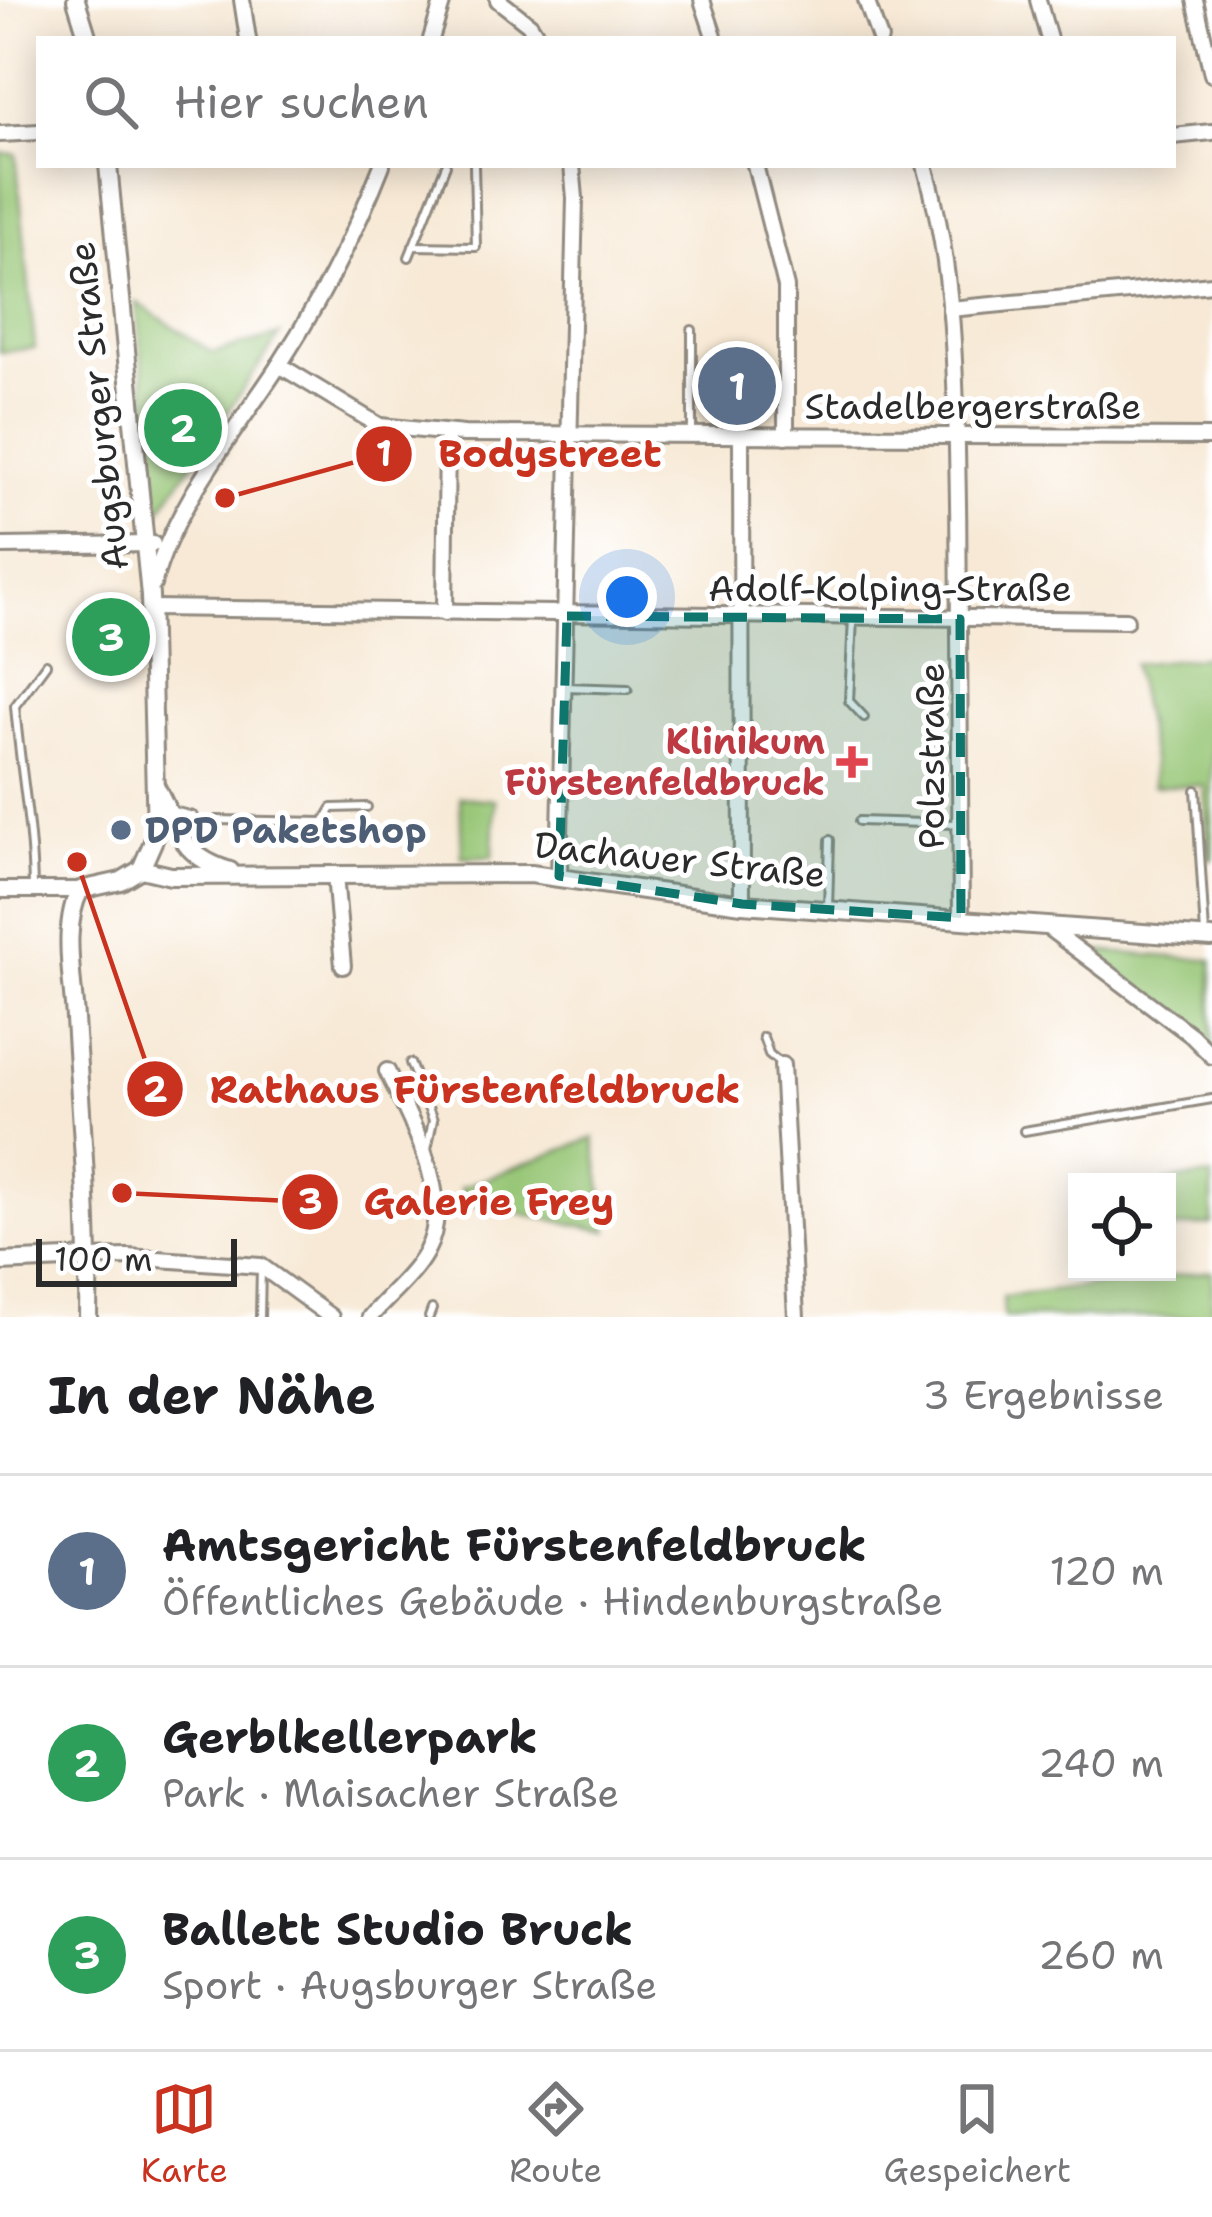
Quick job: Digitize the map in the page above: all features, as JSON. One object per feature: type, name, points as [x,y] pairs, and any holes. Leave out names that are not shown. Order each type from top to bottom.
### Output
[{"type":"street","points":[[76,0],[87,36]]},
{"type":"street","points":[[242,0],[248,36]]},
{"type":"street","points":[[432,36],[443,0]]},
{"type":"street","points":[[702,0],[714,36]]},
{"type":"street","points":[[866,0],[879,36]]},
{"type":"street","points":[[1039,0],[1048,36]]},
{"type":"street","points":[[1195,0],[1212,74]]},
{"type":"street","points":[[503,1],[536,36]]},
{"type":"street","points":[[0,134],[36,132]]},
{"type":"street","points":[[1176,136],[1212,132]]},
{"type":"street","name":"Augsburger Straße","points":[[108,168],[154,544],[150,602],[156,835],[141,869]]},
{"type":"street","points":[[0,545],[154,544],[279,365],[348,244],[381,168]]},
{"type":"street","points":[[559,876],[572,168]]},
{"type":"street","points":[[755,168],[786,287],[786,436]]},
{"type":"street","name":"Polzstraße","points":[[927,168],[940,226],[950,310],[957,435],[962,918]]},
{"type":"street","points":[[950,310],[1212,284]]},
{"type":"street","name":"Stadelbergerstraße","points":[[279,365],[380,426],[447,434],[1212,437]]},
{"type":"street","points":[[445,613],[447,434]]},
{"type":"street","points":[[741,436],[742,904]]},
{"type":"street","name":"Adolf-Kolping-Straße","points":[[150,602],[567,616],[1126,620]]},
{"type":"street","name":"Augsburger Straße","points":[[154,784],[187,848],[207,862],[248,877]]},
{"type":"street","points":[[0,890],[80,890],[121,880],[141,869]]},
{"type":"street","name":"Dachauer Straße","points":[[141,869],[157,875],[248,877],[559,876],[742,904],[1209,938]]},
{"type":"street","points":[[335,875],[344,965]]},
{"type":"street","points":[[80,890],[73,903],[71,958],[88,1317]]},
{"type":"street","points":[[1043,924],[1191,1035],[1212,1056]]},
{"type":"street","points":[[782,1065],[796,1317]]},
{"type":"street","points":[[370,1317],[430,1246],[435,1191],[426,1154],[387,1071]]},
{"type":"street","points":[[0,1262],[128,1257],[261,1267],[332,1317]]},
{"type":"lane","points":[[409,256],[445,168]]},
{"type":"lane","points":[[413,246],[476,247],[474,168]]},
{"type":"lane","points":[[692,329],[692,436]]},
{"type":"lane","points":[[853,618],[849,700],[864,717]]},
{"type":"lane","points":[[33,891],[32,830],[19,770],[15,706],[46,664]]},
{"type":"lane","points":[[565,687],[628,689]]},
{"type":"lane","points":[[1196,790],[1209,938]]},
{"type":"lane","points":[[216,820],[324,822],[332,808],[367,807]]},
{"type":"lane","points":[[168,810],[193,816]]},
{"type":"lane","points":[[859,821],[961,824]]},
{"type":"lane","points":[[827,909],[830,840]]},
{"type":"lane","points":[[763,1037],[769,1054],[782,1065]]},
{"type":"lane","points":[[410,1063],[433,1120],[426,1154]]},
{"type":"lane","points":[[1024,1131],[1212,1100]]},
{"type":"lane","points":[[260,1317],[261,1267]]},
{"type":"highlighted area","points":[[567,616],[960,619],[961,918],[742,904],[559,876]]},
{"type":"green space","points":[[0,153],[16,154],[35,348],[0,352]]},
{"type":"green space","points":[[136,302],[213,353],[280,335],[158,513]]},
{"type":"green space","points":[[1212,656],[1209,859],[1204,786],[1153,786],[1133,664]]},
{"type":"green space","points":[[460,797],[495,800],[493,857],[462,858]]},
{"type":"green space","points":[[1093,951],[1212,960],[1212,1049]]},
{"type":"green space","points":[[594,1138],[608,1231],[466,1203],[460,1188]]},
{"type":"green space","points":[[1212,1176],[1212,1224],[1176,1228],[1176,1180]]},
{"type":"green space","points":[[1212,1271],[1212,1317],[1004,1317],[1003,1297],[1132,1281],[1176,1281],[1176,1275]]},
{"type":"place","name":"Amtsgericht Fürstenfeldbruck","points":[[737,386]]},
{"type":"place","name":"Gerblkellerpark","points":[[183,428]]},
{"type":"place","name":"Bodystreet","points":[[225,498]]},
{"type":"place","name":"Ballett Studio Bruck","points":[[111,637]]},
{"type":"place","name":"Klinikum Fürstenfeldbruck","points":[[852,762]]},
{"type":"place","name":"DPD Paketshop","points":[[121,830]]},
{"type":"place","name":"Rathaus Fürstenfeldbruck","points":[[77,862]]},
{"type":"place","name":"Galerie Frey","points":[[122,1193]]}]
